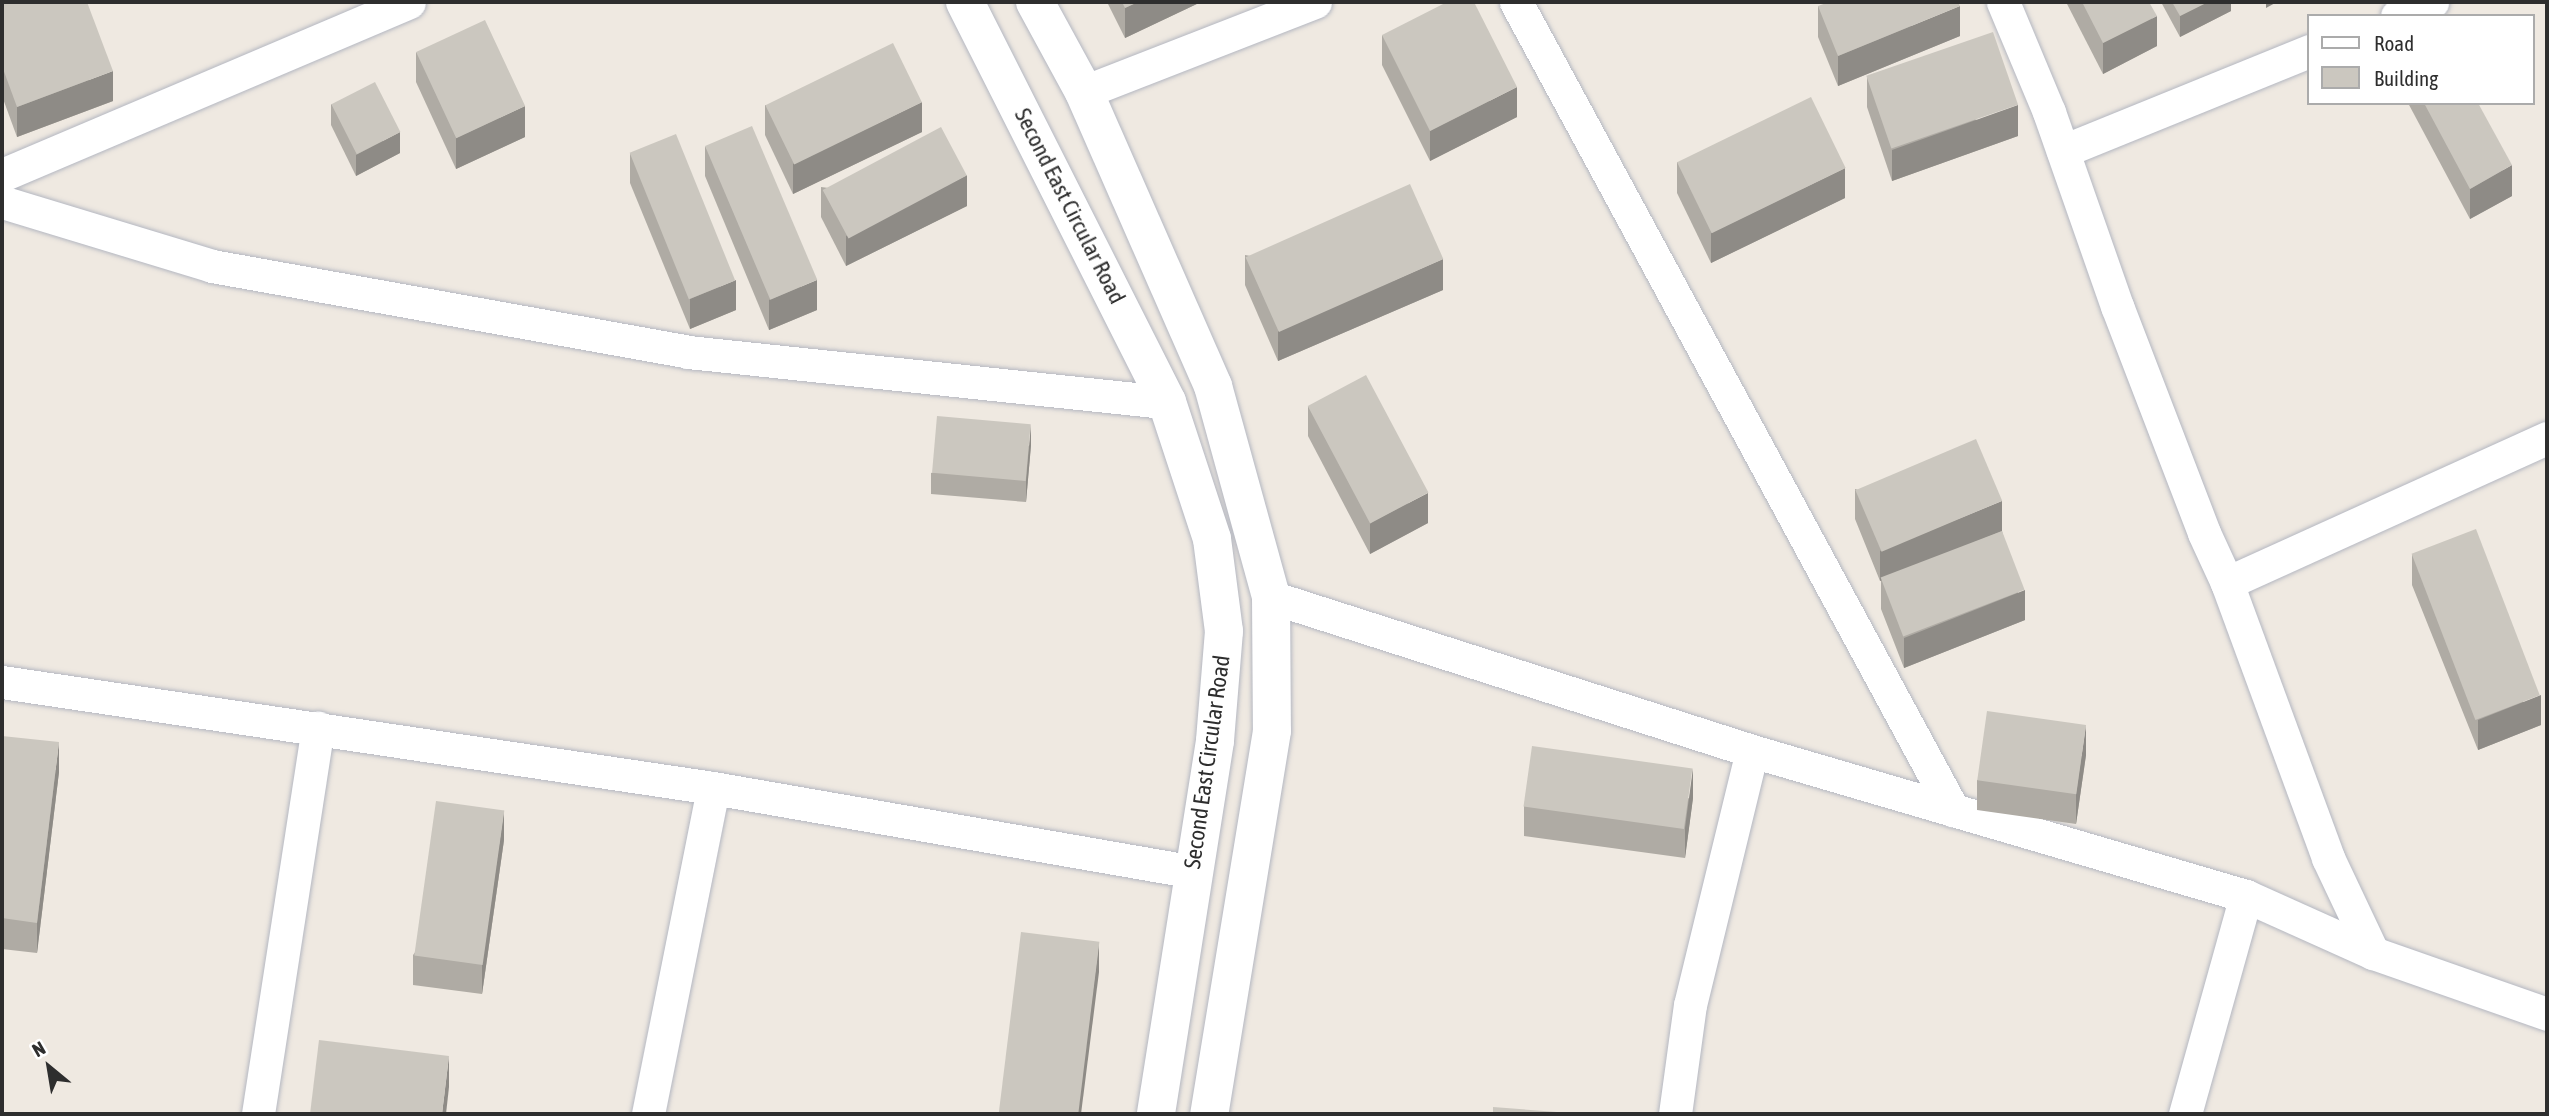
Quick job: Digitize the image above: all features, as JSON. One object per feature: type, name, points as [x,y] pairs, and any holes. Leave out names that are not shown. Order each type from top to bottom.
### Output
[{"type":"main road","name":"Second East Circular Road","points":[[965,2],[1167,402],[1212,539],[1224,631],[1215,741],[1156,1114]]},
{"type":"main road","points":[[1035,2],[1084,92],[1213,386],[1271,597],[1272,731],[1209,1114]]},
{"type":"street","points":[[2,175],[409,2]]},
{"type":"street","points":[[1084,92],[1315,2]]},
{"type":"street","points":[[1516,2],[1953,810]]},
{"type":"street","points":[[2003,2],[2063,151],[2122,319],[2204,533],[2227,583],[2328,858],[2373,953]]},
{"type":"street","points":[[2402,14],[2432,2]]},
{"type":"street","points":[[2063,151],[2308,51]]},
{"type":"street","points":[[2,202],[212,266],[688,352],[1167,402]]},
{"type":"street","points":[[2227,583],[2547,438]]},
{"type":"street","points":[[1271,597],[1752,751],[2246,896],[2373,953],[2547,1014]]},
{"type":"street","points":[[2,682],[713,788],[1193,872]]},
{"type":"street","points":[[258,1114],[318,728]]},
{"type":"street","points":[[1675,1114],[1690,1005],[1752,751]]},
{"type":"street","points":[[648,1114],[713,788]]},
{"type":"street","points":[[2185,1114],[2246,896]]},
{"type":"building","points":[[2,2],[87,2],[113,71],[17,107],[2,66]]},
{"type":"building","points":[[1122,2],[1138,2],[1125,8]]},
{"type":"building","points":[[1447,2],[1474,2],[1517,87],[1430,131],[1382,35]]},
{"type":"building","points":[[1829,2],[1958,2],[1960,6],[1838,56],[1818,6]]},
{"type":"building","points":[[2082,2],[2149,2],[2157,16],[2103,43]]},
{"type":"building","points":[[2172,2],[2208,2],[2180,16]]},
{"type":"building","points":[[485,20],[525,106],[456,138],[416,52]]},
{"type":"building","points":[[1993,32],[2018,105],[1891,148],[1866,76]]},
{"type":"building","points":[[893,43],[922,102],[794,165],[765,105]]},
{"type":"building","points":[[375,82],[400,132],[357,154],[331,104]]},
{"type":"building","points":[[1811,97],[1846,168],[1712,233],[1677,162]]},
{"type":"building","points":[[2425,105],[2479,105],[2512,165],[2470,189]]},
{"type":"building","points":[[752,126],[817,280],[770,300],[705,146]]},
{"type":"building","points":[[941,127],[967,176],[849,238],[823,190]]},
{"type":"building","points":[[676,134],[735,280],[689,299],[630,153]]},
{"type":"building","points":[[1410,184],[1443,259],[1279,332],[1246,257]]},
{"type":"building","points":[[1366,375],[1428,492],[1370,523],[1308,406]]},
{"type":"building","points":[[937,416],[1031,424],[1026,481],[932,473]]},
{"type":"building","points":[[1976,439],[2002,501],[1882,552],[1855,490]]},
{"type":"building","points":[[2476,529],[2540,695],[2475,720],[2412,554]]},
{"type":"building","points":[[2002,531],[2025,590],[1903,636],[1881,578]]},
{"type":"building","points":[[1987,711],[2086,725],[2076,794],[1977,780]]},
{"type":"building","points":[[2,736],[59,742],[37,923],[2,918]]},
{"type":"building","points":[[1532,746],[1692,769],[1684,829],[1524,806]]},
{"type":"building","points":[[436,801],[504,811],[483,965],[414,955]]},
{"type":"building","points":[[1021,932],[1099,942],[1078,1114],[999,1114]]},
{"type":"building","points":[[319,1040],[449,1056],[442,1114],[310,1114]]},
{"type":"building","points":[[1493,1107],[1583,1114],[1493,1114]]}]
